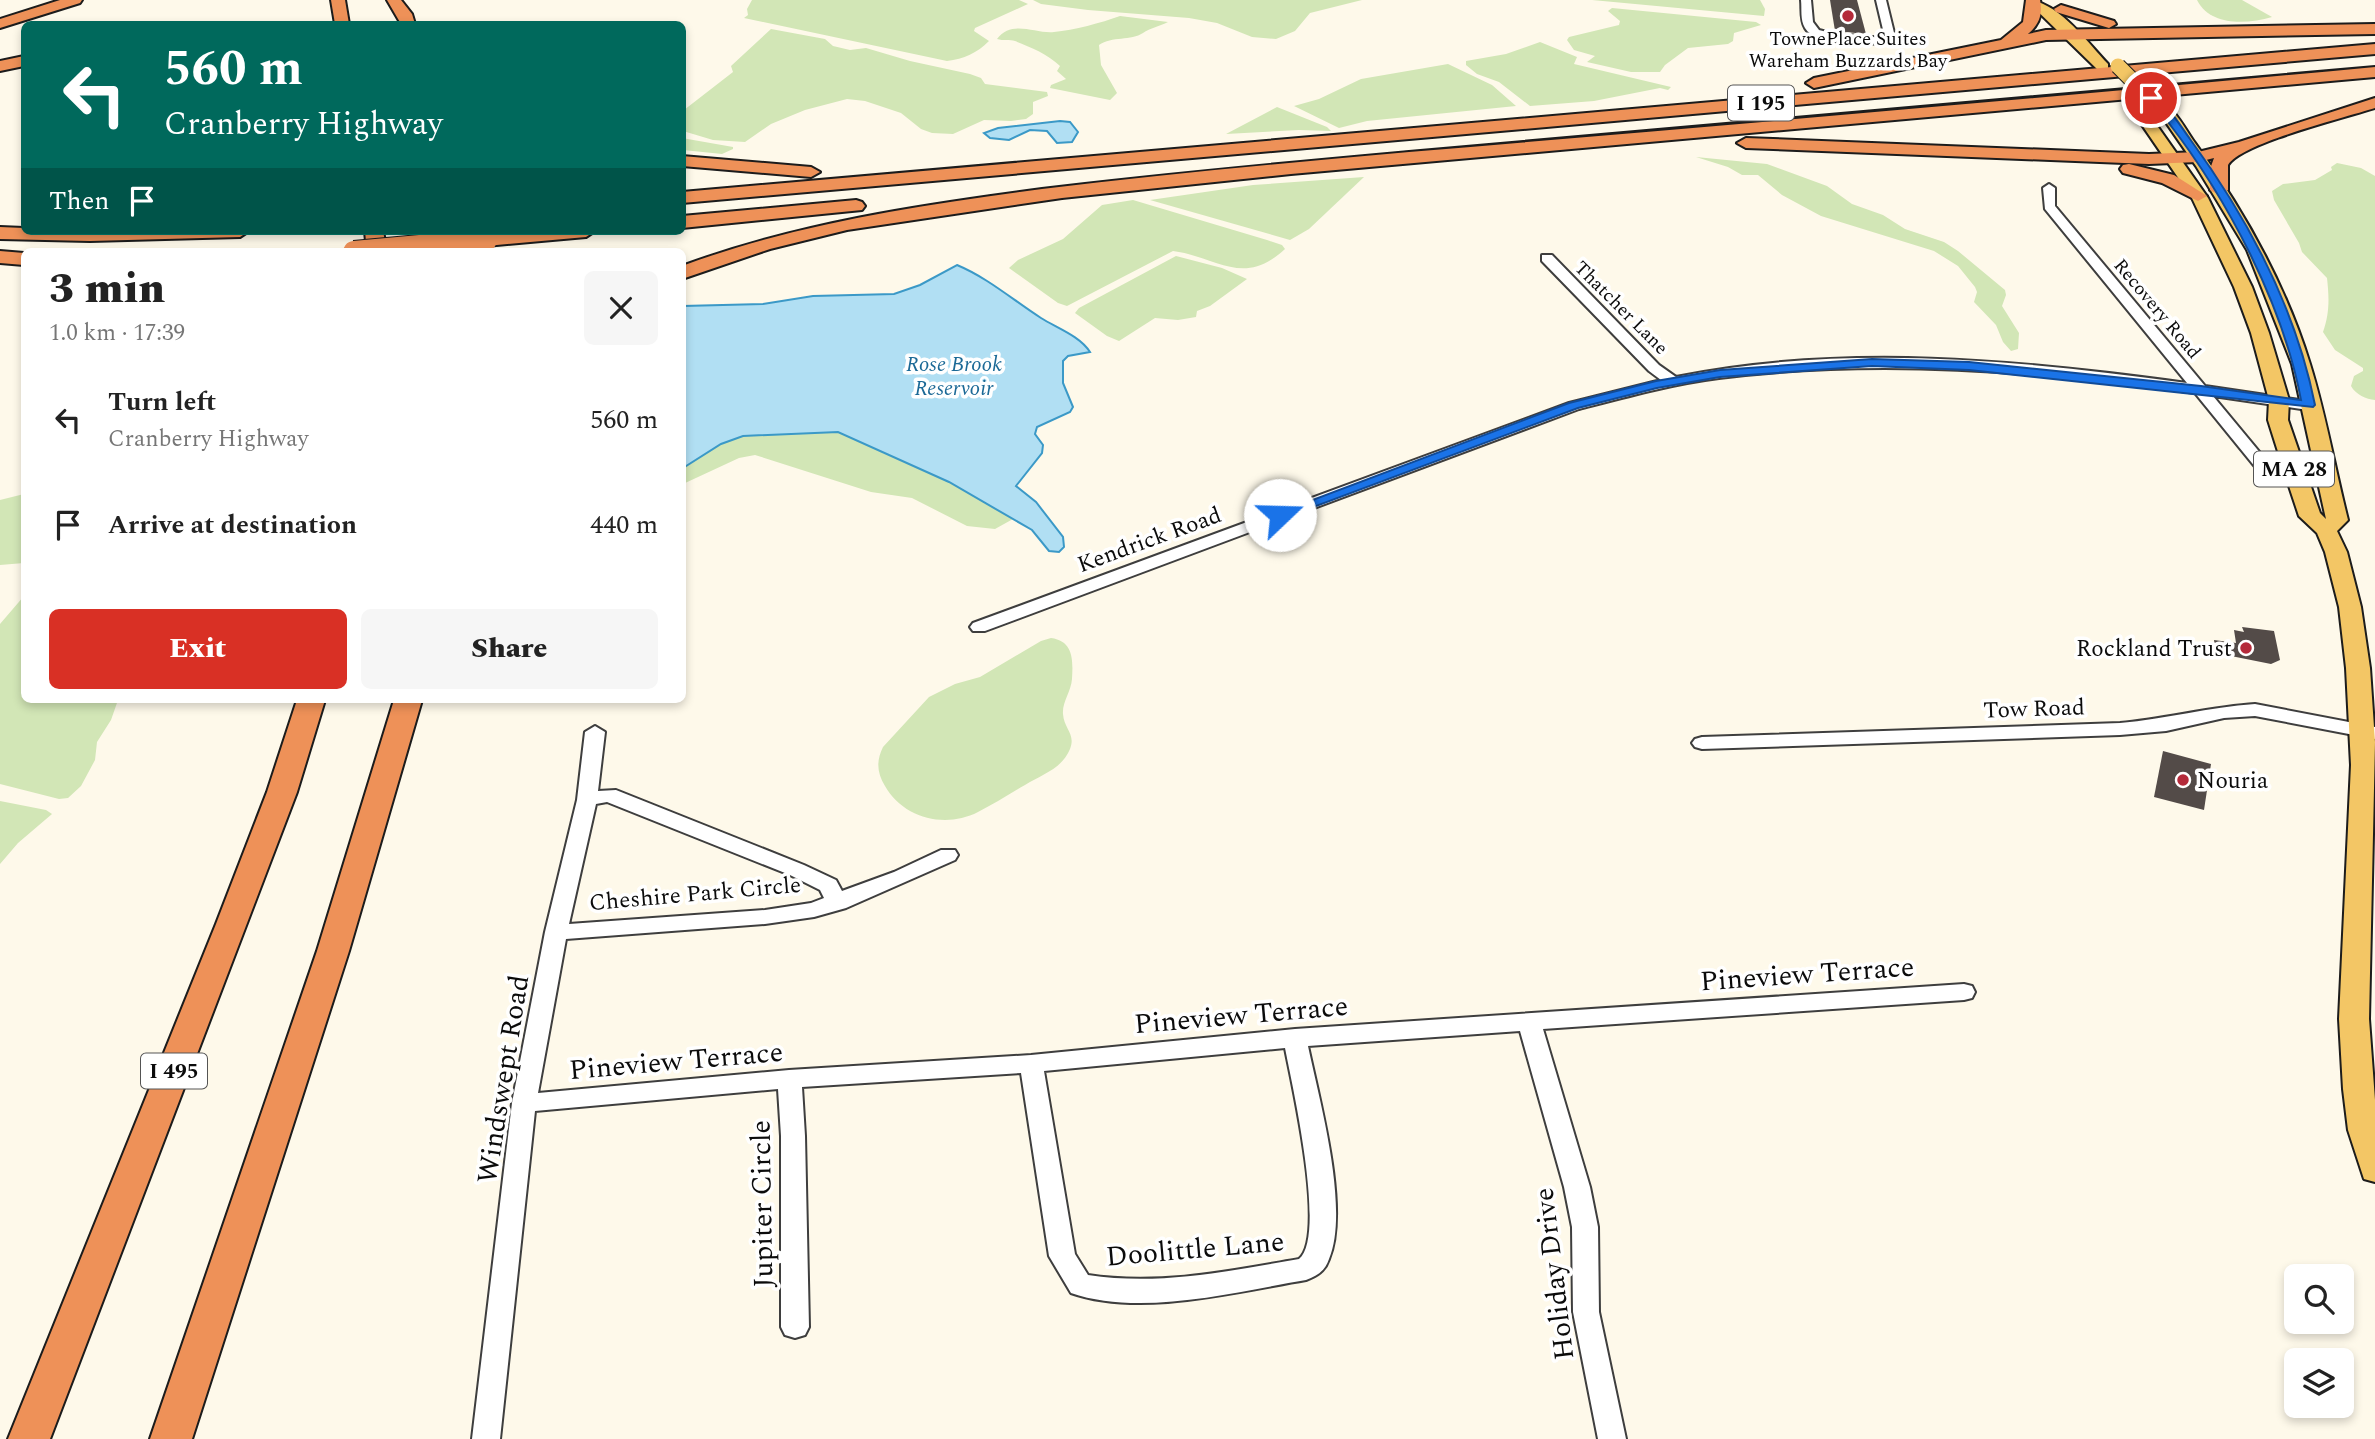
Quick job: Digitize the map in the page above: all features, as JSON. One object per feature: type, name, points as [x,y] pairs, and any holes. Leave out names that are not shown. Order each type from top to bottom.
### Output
[{"type":"highway","points":[[0,24],[75,0]]},
{"type":"highway","points":[[338,0],[342,21]]},
{"type":"highway","points":[[394,0],[398,21]]},
{"type":"highway","points":[[394,0],[407,21]]},
{"type":"highway","points":[[1986,48],[2025,30],[2036,13],[2033,0]]},
{"type":"highway","points":[[2056,4],[2085,18],[2117,26],[2185,31]]},
{"type":"highway","points":[[1506,125],[1773,91],[2021,39],[2077,33],[2375,29]]},
{"type":"highway","name":"I 195","points":[[1153,156],[2375,49]]},
{"type":"highway","points":[[0,66],[21,62]]},
{"type":"highway","name":"I 195","points":[[1152,182],[2375,72]]},
{"type":"highway","points":[[1551,145],[1716,141],[2050,157],[2174,159],[2198,157],[2244,146],[2375,103]]},
{"type":"highway","points":[[2219,190],[2218,165],[2224,156],[2244,146]]},
{"type":"highway","points":[[686,161],[771,170],[897,173],[1153,156]]},
{"type":"highway","points":[[686,198],[1153,156]]},
{"type":"highway","points":[[2050,157],[2158,176],[2198,196]]},
{"type":"highway","points":[[686,222],[1152,182]]},
{"type":"highway","points":[[686,271],[771,242],[862,221],[966,204],[1152,182]]},
{"type":"highway","points":[[0,233],[21,233]]},
{"type":"highway","points":[[398,248],[542,235]]},
{"type":"highway","points":[[0,257],[21,259]]},
{"type":"highway","name":"I 495","points":[[29,1439],[232,924],[282,792],[310,703]]},
{"type":"highway","points":[[172,1439],[333,951],[407,703]]},
{"type":"main road","name":"MA 28","points":[[2033,0],[2118,66],[2170,118],[2198,157],[2255,250],[2301,364],[2308,405],[2337,520],[2326,530]]},
{"type":"main road","name":"MA 28","points":[[2056,4],[2134,103],[2198,196],[2243,287],[2260,333],[2279,400],[2278,420],[2310,516],[2326,530],[2336,552],[2350,607],[2371,735],[2369,826],[2354,1019],[2358,1088],[2364,1130],[2375,1170]]},
{"type":"street","points":[[1806,0],[1810,27],[1814,32],[1839,38],[1891,41],[1881,0]]},
{"type":"street","name":"Recovery Road","points":[[2049,188],[2049,206],[2276,481]]},
{"type":"street","name":"Thatcher Lane","points":[[1547,258],[1654,368],[1672,381]]},
{"type":"street","name":"Kendrick Road","points":[[979,627],[1574,406],[1672,381],[1766,369],[1872,362],[2016,369],[2201,389],[2308,405]]},
{"type":"street","name":"Tow Road","points":[[1702,743],[2120,729],[2166,725],[2239,710],[2280,713],[2371,735]]},
{"type":"street","name":"Windswept Road","points":[[485,1439],[524,1103],[556,932],[587,800],[595,732]]},
{"type":"street","name":"Cheshire Park Circle","points":[[587,800],[609,795],[797,870],[828,885],[838,903]]},
{"type":"street","name":"Cheshire Park Circle","points":[[556,932],[765,917],[814,910],[838,903],[948,855]]},
{"type":"street","name":"Pineview Terrace","points":[[524,1103],[789,1079],[1031,1064],[1295,1038],[1965,992]]},
{"type":"street","name":"Holiday Drive","points":[[1529,1022],[1577,1187],[1585,1227],[1586,1312],[1612,1439]]},
{"type":"street","name":"Doolittle Lane","points":[[1031,1064],[1062,1256],[1070,1272],[1080,1285],[1104,1290],[1158,1289],[1306,1269],[1317,1260],[1322,1237],[1323,1199],[1295,1038]]},
{"type":"street","name":"Jupiter Circle","points":[[789,1079],[793,1136],[795,1327]]},
{"type":"green space","points":[[752,0],[1019,0],[1028,4],[975,28],[974,31],[989,41],[970,55],[947,61],[744,18],[748,15],[747,9]]},
{"type":"green space","points":[[1033,0],[1362,0],[1310,13],[1295,31],[1276,39],[1252,37],[1217,23],[1189,18],[1088,10],[1041,4]]},
{"type":"green space","points":[[1592,0],[1760,0],[1765,9],[1764,16]]},
{"type":"green space","points":[[2197,0],[2242,0],[2272,17],[2241,22],[2220,19],[2203,9]]},
{"type":"green space","points":[[1612,8],[1756,22],[1761,25],[1734,33],[1733,41],[1728,44],[1688,48],[1660,72],[1631,72],[1587,62],[1595,56],[1574,50],[1567,40],[1569,37],[1619,25],[1620,21],[1608,11]]},
{"type":"green space","points":[[1120,16],[1168,22],[1133,37],[1110,40],[1099,45],[1101,65],[1117,93],[1110,100],[1050,88],[1051,85],[1066,79],[1057,71],[1060,66],[1044,54],[1013,40],[997,39],[1010,30],[1070,30]]},
{"type":"green space","points":[[771,29],[825,39],[833,46],[850,50],[866,48],[970,74],[981,78],[985,84],[1047,92],[1048,96],[1033,102],[1033,114],[1026,119],[984,120],[953,134],[932,133],[921,129],[901,113],[865,101],[847,99],[805,110],[771,124],[745,142],[713,140],[686,132],[686,108],[733,72],[731,66]]},
{"type":"green space","points":[[1540,42],[1577,57],[1574,64],[1671,87],[1668,90],[1660,88],[1594,101],[1530,106],[1499,82],[1477,74],[1466,65],[1466,61],[1506,54]]},
{"type":"green space","points":[[1448,64],[1492,85],[1516,106],[1367,121],[1339,128],[1294,106],[1319,99],[1361,79]]},
{"type":"green space","points":[[1277,107],[1327,127],[1331,131],[1226,134]]},
{"type":"green space","points":[[686,139],[733,147],[722,154],[686,150]]},
{"type":"green space","points":[[1696,157],[1767,164],[1827,186],[1852,204],[1883,215],[1905,229],[1944,242],[2005,290],[2002,306],[2019,333],[2018,349],[2011,351],[2003,342],[1996,325],[1974,302],[1977,292],[1975,287],[1958,266],[1934,251],[1821,216],[1782,195],[1758,175],[1742,175],[1728,167]]},
{"type":"green space","points":[[2337,163],[2361,168],[2375,176],[2375,400],[2362,396],[2353,389],[2351,386],[2354,376],[2363,371],[2363,368],[2335,350],[2323,332],[2328,305],[2327,278],[2302,252],[2274,200],[2272,191],[2283,184],[2315,180],[2332,170],[2331,167]]},
{"type":"green space","points":[[1364,177],[1309,229],[1290,240],[1150,200],[1253,185]]},
{"type":"green space","points":[[1133,200],[1267,240],[1282,245],[1285,249],[1270,261],[1256,267],[1243,268],[1173,251],[1067,306],[1058,303],[1009,268],[1018,260],[1063,239],[1102,205]]},
{"type":"green space","points":[[1176,256],[1222,268],[1247,279],[1210,306],[1197,311],[1196,317],[1178,320],[1155,318],[1119,341],[1107,336],[1075,313],[1079,308]]},
{"type":"green space","points":[[804,431],[842,433],[949,482],[1013,519],[995,529],[967,526],[912,498],[871,492],[755,455],[739,458],[686,483],[686,466],[721,444],[743,436]]},
{"type":"green space","points":[[21,495],[21,563],[0,565],[0,500]]},
{"type":"green space","points":[[21,600],[21,703],[117,703],[111,720],[97,742],[95,760],[81,786],[68,798],[59,799],[0,784],[0,624]]},
{"type":"green space","points":[[1051,638],[1064,643],[1072,659],[1071,684],[1063,714],[1071,735],[1071,744],[1062,762],[990,806],[965,817],[939,820],[914,813],[902,806],[882,781],[879,772],[878,762],[883,747],[929,697],[955,684],[980,677],[1041,641]]},
{"type":"green space","points":[[0,801],[46,810],[52,814],[18,843],[0,864]]},
{"type":"water","points":[[1070,122],[1078,132],[1072,142],[1057,143],[1047,131],[1030,130],[1009,140],[990,138],[984,133],[998,128]]},
{"type":"water","name":"Rose Brook Reservoir","points":[[957,265],[979,276],[1074,337],[1090,352],[1068,356],[1063,361],[1063,383],[1073,407],[1070,412],[1037,427],[1035,434],[1043,445],[1042,453],[1016,486],[1036,502],[1063,537],[1064,547],[1059,552],[1049,551],[1032,530],[949,482],[838,432],[743,436],[721,444],[686,466],[686,306],[763,304],[813,296],[894,294],[920,285]]},
{"type":"building","name":"TownePlace Suites Wareham Buzzards Bay","points":[[1830,0],[1857,0],[1866,34],[1835,31]]},
{"type":"building","name":"Rockland Trust","points":[[2242,627],[2274,631],[2280,660],[2271,664],[2216,653],[2214,640],[2236,643],[2234,630],[2244,632]]},
{"type":"building","name":"Nouria","points":[[2163,751],[2211,764],[2204,810],[2154,797]]},
{"type":"place","name":"TownePlace Suites Wareham Buzzards Bay","points":[[1848,16]]},
{"type":"place","name":"Rockland Trust","points":[[2246,648]]},
{"type":"place","name":"Nouria","points":[[2183,780]]},
{"type":"route","points":[[1280,515],[1574,406],[1656,384],[1720,373],[1872,362],[1969,366],[2201,389],[2308,405],[2301,364],[2255,250],[2204,166],[2170,118],[2151,98]]}]
